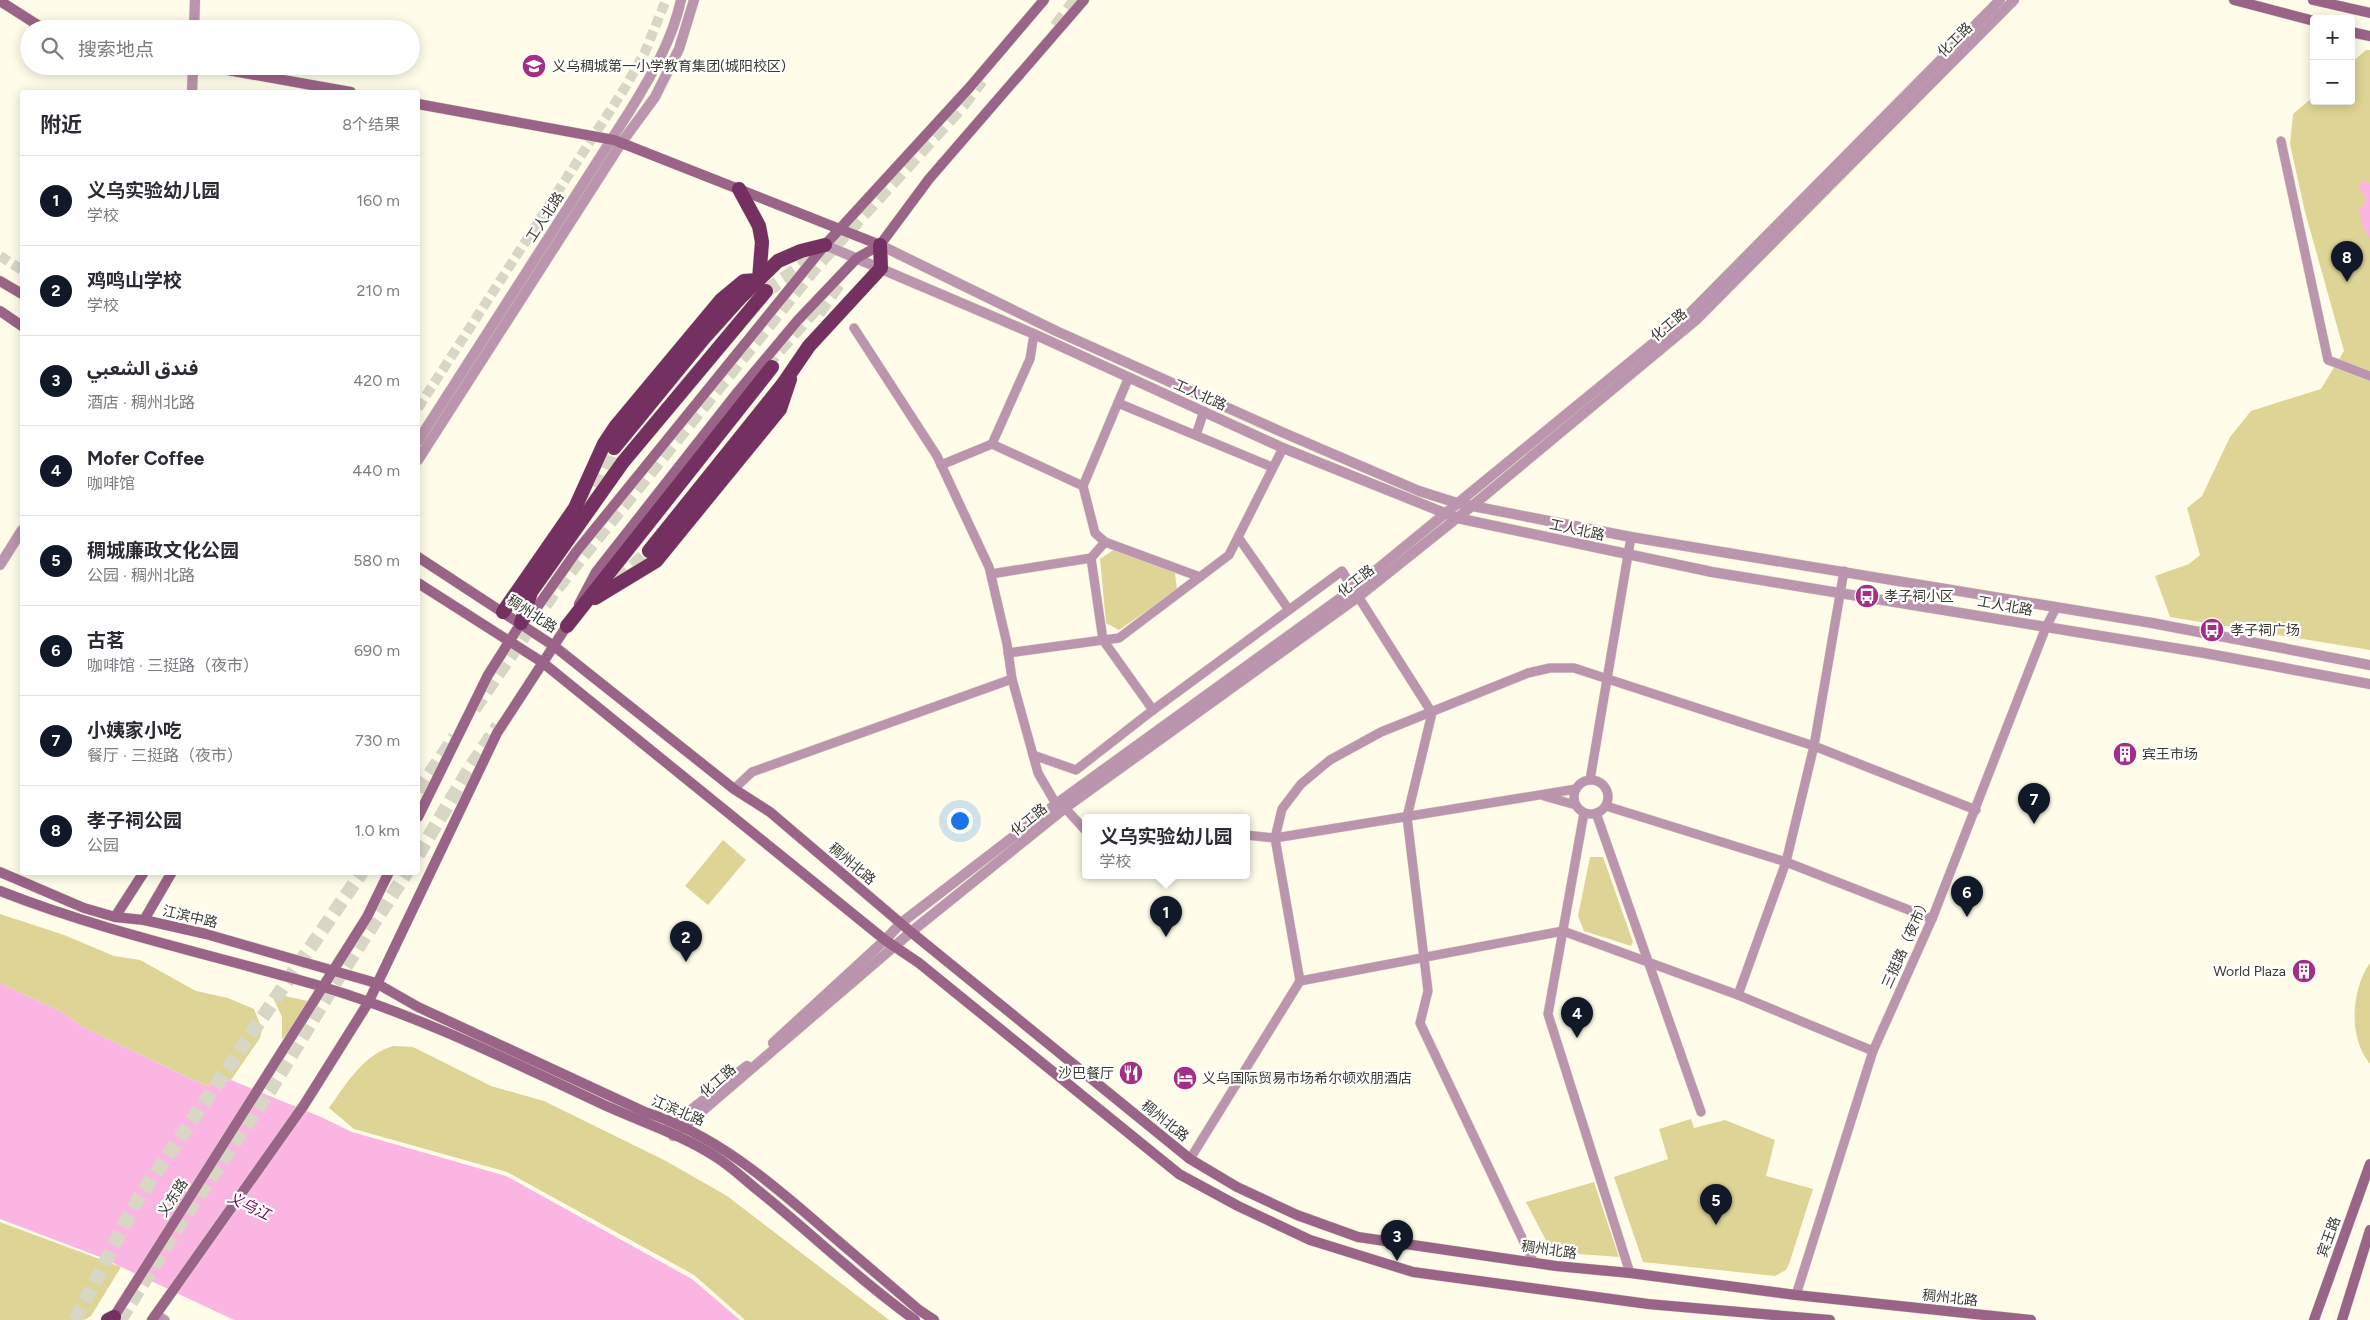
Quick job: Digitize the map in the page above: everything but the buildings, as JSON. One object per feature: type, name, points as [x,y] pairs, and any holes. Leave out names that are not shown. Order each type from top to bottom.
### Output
[{"type":"highway","points":[[614,448],[704,338],[762,286],[762,242],[759,226],[738,188]]},
{"type":"highway","points":[[521,623],[531,592],[623,462],[762,286],[778,261],[801,251],[825,245]]},
{"type":"highway","points":[[649,551],[809,346],[881,268],[880,245]]},
{"type":"highway","points":[[503,612],[575,508],[604,444],[616,426],[721,300],[744,281],[762,286]]},
{"type":"highway","points":[[567,626],[772,367]]},
{"type":"highway","points":[[582,607],[626,577],[656,560],[780,409],[789,388],[792,369]]},
{"type":"main road","points":[[420,813],[488,675],[511,642],[521,623],[533,613],[576,552],[825,245],[969,88],[1044,0]]},
{"type":"main road","points":[[154,1317],[304,1105],[368,1003],[376,982],[497,733],[567,626],[596,572],[730,401],[798,320],[857,258],[880,245],[928,179],[1084,0]]},
{"type":"main road","points":[[2234,0],[2310,21]]},
{"type":"main road","points":[[2313,0],[2370,13]]},
{"type":"main road","points":[[0,1],[30,20]]},
{"type":"main road","points":[[2355,33],[2370,36]]},
{"type":"main road","points":[[256,75],[340,90]]},
{"type":"main road","points":[[420,104],[622,142],[880,245]]},
{"type":"main road","points":[[0,281],[20,293]]},
{"type":"main road","points":[[0,311],[20,325]]},
{"type":"main road","name":"稠州北路","points":[[420,558],[554,646],[734,789],[770,812],[911,932],[1190,1159],[1237,1187],[1297,1215],[1358,1237],[1533,1261],[1556,1266],[1630,1273],[1796,1296],[2031,1320]]},
{"type":"main road","points":[[420,584],[542,662],[885,940],[896,946],[1179,1174],[1238,1206],[1310,1240],[1413,1272],[1648,1304],[1830,1320]]},
{"type":"main road","name":"江滨中路","points":[[0,872],[84,908],[115,917],[144,920],[206,934],[376,982]]},
{"type":"main road","points":[[115,917],[142,875]]},
{"type":"main road","points":[[144,920],[170,875]]},
{"type":"main road","name":"义东路","points":[[111,1319],[258,1091],[332,970],[367,918],[388,875]]},
{"type":"main road","points":[[0,891],[41,907],[162,944],[322,987],[368,1003]]},
{"type":"main road","name":"江滨北路","points":[[376,982],[418,1007],[644,1112],[676,1122],[711,1140],[768,1181],[919,1310],[934,1320]]},
{"type":"main road","name":"江滨北路","points":[[368,1003],[411,1016],[489,1050],[716,1156],[780,1208],[882,1296],[915,1320]]},
{"type":"main road","name":"宾王路","points":[[2314,1320],[2370,1164]]},
{"type":"main road","points":[[2342,1320],[2370,1230]]},
{"type":"street","points":[[194,20],[195,0]]},
{"type":"street","name":"工人北路","points":[[420,438],[612,139],[663,55],[681,0]]},
{"type":"street","points":[[420,457],[622,142],[655,98],[679,49],[694,0]]},
{"type":"street","name":"化工路","points":[[1355,593],[1457,503],[1690,314],[2000,0]]},
{"type":"street","name":"化工路","points":[[669,1133],[676,1122],[755,1060],[901,923],[1472,506],[1696,320],[2014,0]]},
{"type":"street","points":[[192,90],[193,75]]},
{"type":"street","points":[[2281,140],[2328,360],[2370,376]]},
{"type":"street","name":"工人北路","points":[[825,245],[1034,334],[1128,379],[1204,411],[1283,448],[1456,518],[1628,556],[1712,572],[2204,653],[2370,684]]},
{"type":"street","name":"工人北路","points":[[880,245],[1056,331],[1274,429],[1419,491],[1457,503],[1631,537],[2152,623],[2370,665]]},
{"type":"street","points":[[854,328],[941,465],[991,574],[1012,679],[1038,773],[1061,806],[1082,827]]},
{"type":"street","points":[[941,465],[992,444],[1030,359],[1034,334]]},
{"type":"street","points":[[1128,379],[1083,486],[1095,533],[1105,542],[1200,577]]},
{"type":"street","points":[[1118,403],[1272,467]]},
{"type":"street","points":[[1196,435],[1204,411]]},
{"type":"street","points":[[992,444],[1083,486]]},
{"type":"street","points":[[1008,653],[1119,638],[1229,555],[1283,448]]},
{"type":"street","points":[[0,566],[20,533]]},
{"type":"street","points":[[1238,536],[1289,610]]},
{"type":"street","points":[[1590,780],[1631,537]]},
{"type":"street","points":[[991,574],[1091,558],[1105,542]]},
{"type":"street","points":[[1091,558],[1103,640],[1153,710]]},
{"type":"street","points":[[1033,756],[1076,770],[1153,710],[1342,571],[1432,712],[1406,817],[1428,991],[1420,1023],[1533,1261]]},
{"type":"street","points":[[1738,995],[1786,862],[1814,746],[1844,571]]},
{"type":"street","name":"三挺路（夜市）","points":[[1796,1296],[1873,1052],[1932,919],[2046,627],[2056,608]]},
{"type":"street","points":[[1190,1159],[1300,981],[1275,838],[1282,809],[1301,784],[1330,760],[1381,732],[1528,673],[1550,668],[1574,668],[1814,746],[1976,810]]},
{"type":"street","points":[[734,789],[752,772],[1012,679]]},
{"type":"street","points":[[1541,795],[1576,805],[1584,813],[1596,814],[1606,806],[1607,790],[1600,782],[1590,780],[1580,784],[1574,794],[1576,805]]},
{"type":"street","points":[[1250,835],[1275,838],[1576,789]]},
{"type":"street","name":"化工路","points":[[669,1133],[686,1127],[911,932],[1061,806]]},
{"type":"street","points":[[1606,806],[1786,862],[1932,919]]},
{"type":"street","points":[[1584,813],[1548,1014],[1630,1273]]},
{"type":"street","points":[[1596,814],[1701,1112]]},
{"type":"street","points":[[1300,981],[1563,931],[1738,995],[1873,1052]]},
{"type":"street","points":[[154,1317],[166,1320]]},
{"type":"shaded area","points":[[2366,50],[2370,50],[2370,650],[2170,617],[2155,576],[2189,564],[2200,555],[2187,508],[2202,496],[2230,437],[2251,411],[2321,389],[2344,351],[2305,212],[2290,144],[2293,114],[2310,99],[2310,105],[2355,105],[2355,60]]},
{"type":"shaded area","points":[[1115,549],[1175,573],[1177,590],[1119,630],[1106,623],[1100,559]]},
{"type":"shaded area","points":[[723,840],[746,860],[708,905],[685,886]]},
{"type":"shaded area","points":[[1590,857],[1603,857],[1633,942],[1631,946],[1584,931],[1578,916]]},
{"type":"shaded area","points":[[0,914],[64,935],[114,956],[140,960],[196,991],[228,998],[254,1009],[262,1029],[260,1038],[231,1080],[206,1086],[81,1026],[62,1012],[0,983]]},
{"type":"shaded area","points":[[2370,963],[2370,1064],[2358,1041],[2355,1028],[2355,1014],[2359,987]]},
{"type":"shaded area","points":[[271,993],[317,1003],[317,1006],[282,1039],[282,1017]]},
{"type":"shaded area","points":[[393,1046],[413,1047],[491,1086],[544,1101],[666,1161],[727,1196],[889,1320],[745,1320],[694,1275],[507,1172],[354,1129],[329,1108],[364,1063],[382,1050]]},
{"type":"shaded area","points":[[1691,1119],[1694,1128],[1725,1120],[1775,1140],[1766,1176],[1813,1189],[1786,1270],[1775,1276],[1643,1262],[1614,1177],[1668,1159],[1659,1129]]},
{"type":"shaded area","points":[[1594,1182],[1619,1257],[1552,1252],[1526,1202]]},
{"type":"shaded area","points":[[0,1222],[121,1267],[91,1316],[84,1320],[0,1320]]},
{"type":"water","points":[[2364,181],[2370,183],[2370,239],[2362,225],[2359,209],[2365,203],[2365,197],[2358,187]]},
{"type":"water","name":"义乌江","points":[[0,983],[62,1012],[81,1026],[206,1086],[231,1080],[321,1117],[352,1132],[506,1176],[692,1279],[740,1320],[234,1320],[100,1257],[0,1219]]},
{"type":"tunnel","points":[[420,405],[626,86],[645,52],[666,0]]},
{"type":"tunnel","points":[[1056,27],[1076,0]]},
{"type":"tunnel","points":[[474,709],[556,589],[816,266],[960,108],[981,80]]},
{"type":"tunnel","points":[[0,256],[20,269]]},
{"type":"tunnel","points":[[766,291],[817,256]]},
{"type":"tunnel","points":[[818,313],[839,283]]},
{"type":"tunnel","points":[[765,366],[820,303]]},
{"type":"tunnel","points":[[588,507],[614,448]]},
{"type":"tunnel","points":[[618,581],[649,551]]},
{"type":"tunnel","points":[[420,852],[468,771],[498,726]]},
{"type":"tunnel","points":[[420,788],[455,737]]},
{"type":"tunnel","points":[[75,1320],[138,1199],[360,875]]},
{"type":"tunnel","points":[[120,1320],[183,1219],[271,1089],[335,983],[405,875]]},
{"type":"place","name":"义乌稠城第一小学教育集团(城阳校区)","points":[[534,66]]},
{"type":"place","name":"孝子祠公园","points":[[2347,282]]},
{"type":"place","name":"孝子祠小区","points":[[1867,596]]},
{"type":"place","name":"孝子祠广场","points":[[2212,630]]},
{"type":"place","name":"宾王市场","points":[[2125,754]]},
{"type":"place","name":"小姨家小吃","points":[[2034,824]]},
{"type":"place","name":"古茗","points":[[1967,917]]},
{"type":"place","name":"义乌实验幼儿园","points":[[1166,937]]},
{"type":"place","name":"鸡鸣山学校","points":[[686,962]]},
{"type":"place","name":"World Plaza","points":[[2304,971]]},
{"type":"place","name":"Mofer Coffee","points":[[1577,1038]]},
{"type":"place","name":"沙巴餐厅","points":[[1131,1073]]},
{"type":"place","name":"义乌国际贸易市场希尔顿欢朋酒店","points":[[1185,1078]]},
{"type":"place","name":"稠城廉政文化公园","points":[[1716,1225]]},
{"type":"place","name":"فندق الشعبي","points":[[1397,1261]]}]
